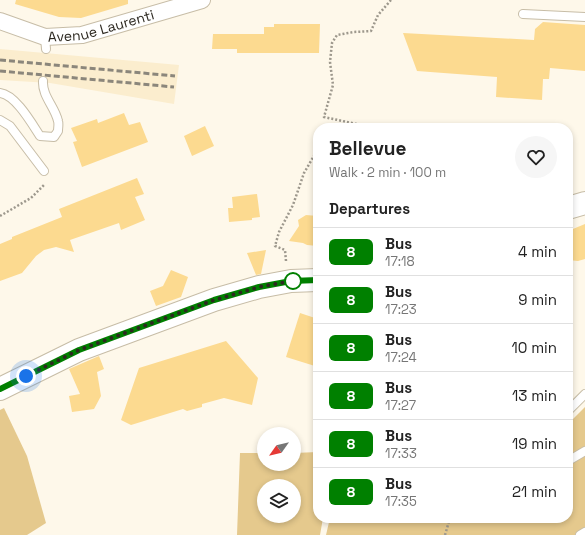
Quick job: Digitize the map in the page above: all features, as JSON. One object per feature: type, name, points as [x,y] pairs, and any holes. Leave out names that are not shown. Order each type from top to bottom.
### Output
[{"type":"street","name":"Avenue Laurenti","points":[[0,21],[45,43],[82,35],[202,0]]},
{"type":"street","points":[[573,206],[585,202]]},
{"type":"street","points":[[0,389],[79,350],[214,300],[259,287],[291,281],[313,280]]},
{"type":"lane","points":[[523,14],[585,17]]},
{"type":"lane","points":[[0,93],[4,93],[19,105],[40,136],[54,136],[58,131],[58,120],[42,86],[43,81]]},
{"type":"lane","points":[[0,120],[10,126],[44,171]]},
{"type":"lane","points":[[573,406],[585,394]]},
{"type":"lane","points":[[573,458],[585,451]]},
{"type":"lane","points":[[580,535],[585,532]]},
{"type":"path","points":[[352,123],[324,117],[333,85],[330,62],[332,43],[336,35],[371,31],[378,15],[391,0]]},
{"type":"path","points":[[287,264],[285,250],[275,246],[279,232],[293,205],[304,173],[313,158]]},
{"type":"path","points":[[0,216],[31,198],[45,184],[44,171]]},
{"type":"path","points":[[445,535],[449,523]]},
{"type":"shaded area","points":[[0,49],[179,65],[174,104],[50,83],[0,80]]},
{"type":"shaded area","points":[[585,407],[585,535],[326,535],[329,523],[573,523],[573,419]]},
{"type":"shaded area","points":[[4,408],[27,456],[46,523],[27,535],[0,535],[0,410]]},
{"type":"shaded area","points":[[313,452],[313,523],[322,523],[320,535],[237,535],[240,453],[257,453],[257,471],[301,471],[301,453]]},
{"type":"building","points":[[16,0],[128,0],[128,4],[81,18],[59,17],[15,4]]},
{"type":"building","points":[[543,22],[585,25],[585,71],[550,68],[549,79],[543,79],[542,100],[496,97],[497,77],[417,71],[403,33],[534,40],[535,29]]},
{"type":"building","points":[[274,24],[320,24],[319,53],[237,53],[237,49],[212,49],[213,34],[264,34],[264,27],[274,27]]},
{"type":"building","points":[[124,113],[129,125],[140,122],[148,142],[82,167],[73,142],[77,141],[71,128],[97,119],[98,123]]},
{"type":"building","points":[[205,126],[214,146],[192,156],[184,136]]},
{"type":"building","points":[[137,178],[144,194],[135,197],[145,220],[121,230],[119,223],[70,240],[74,252],[56,247],[44,250],[36,256],[22,273],[0,281],[0,244],[12,239],[12,237],[62,217],[59,209]]},
{"type":"building","points":[[257,194],[260,217],[252,218],[252,220],[229,222],[228,208],[233,208],[232,197]]},
{"type":"building","points":[[306,215],[313,216],[313,246],[289,241],[299,226],[298,220]]},
{"type":"building","points":[[585,224],[585,259],[578,261],[573,260],[573,229]]},
{"type":"building","points":[[266,250],[261,274],[256,275],[247,253]]},
{"type":"building","points":[[171,270],[188,277],[181,297],[156,306],[150,291],[163,286]]},
{"type":"building","points":[[300,313],[313,317],[313,365],[286,357]]},
{"type":"building","points":[[226,341],[258,378],[252,405],[224,398],[202,404],[202,407],[187,411],[183,409],[131,425],[121,420],[139,368]]},
{"type":"building","points":[[99,356],[104,369],[97,372],[101,396],[94,409],[72,412],[69,396],[80,394],[69,369]]},
{"type":"railway","points":[[0,60],[175,76]]},
{"type":"railway","points":[[0,71],[174,87]]},
{"type":"bus line","name":"8","points":[[0,389],[79,350],[214,300],[259,287],[291,281],[313,280]]},
{"type":"route","points":[[26,376],[79,350],[214,300],[259,287],[293,281]]}]
